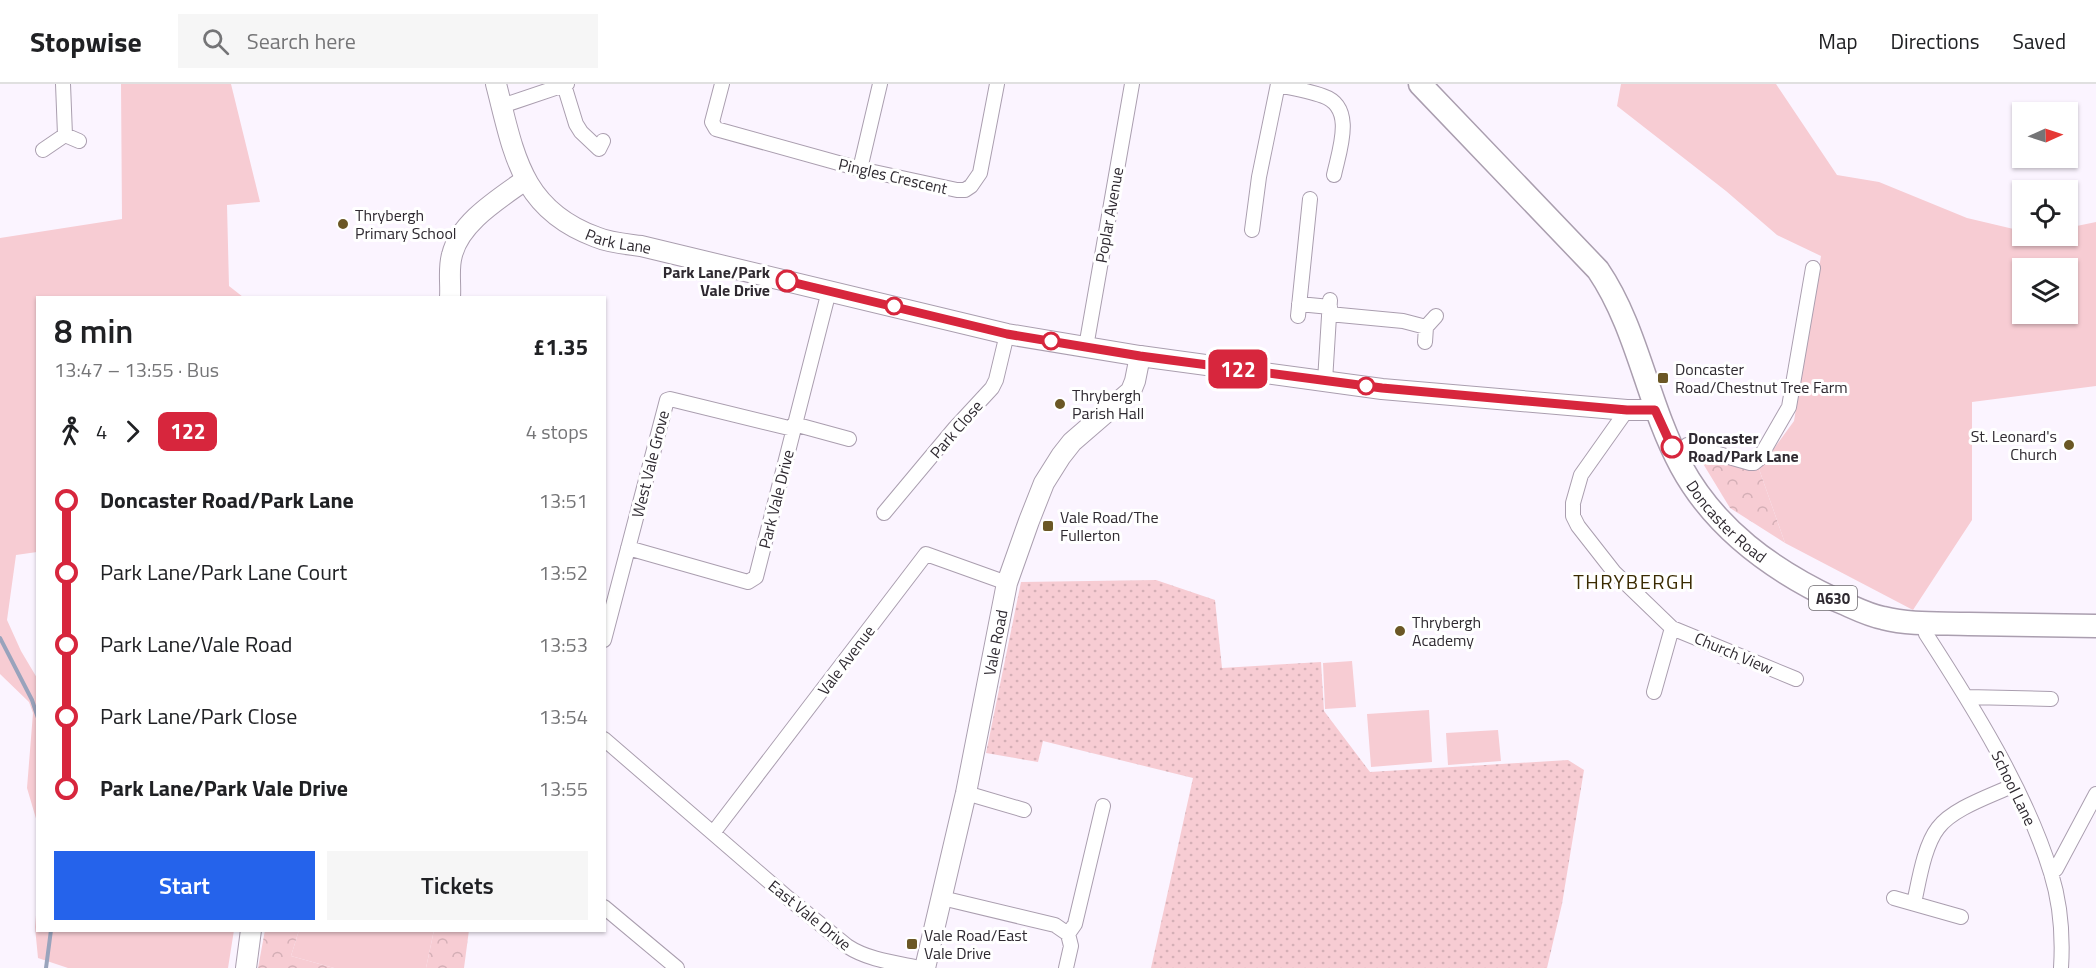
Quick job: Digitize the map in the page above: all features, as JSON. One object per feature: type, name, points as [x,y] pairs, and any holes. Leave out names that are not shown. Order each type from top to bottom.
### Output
[{"type":"main road","name":"Doncaster Road","points":[[1420,84],[1598,270],[1612,291],[1655,410],[1681,466],[1699,495],[1730,530],[1753,551],[1786,573],[1857,609],[1881,618],[1923,623],[2096,626]]},
{"type":"street","points":[[63,84],[65,135]]},
{"type":"street","name":"Park Lane","points":[[496,84],[514,156],[525,180],[550,210],[563,221],[598,238],[641,246],[1007,334],[1140,356],[1466,397],[1539,401],[1627,410],[1655,410]]},
{"type":"street","name":"Pingles Crescent","points":[[722,84],[713,126],[716,129],[860,169],[957,190],[965,190],[971,186],[980,173],[998,84]]},
{"type":"street","points":[[860,169],[880,84]]},
{"type":"street","name":"Poplar Avenue","points":[[1086,347],[1132,84]]},
{"type":"street","points":[[1252,230],[1259,177],[1278,84],[1324,96],[1338,107],[1343,129],[1334,175]]},
{"type":"street","points":[[502,106],[565,85],[576,124],[581,132],[599,149],[603,141]]},
{"type":"street","points":[[65,135],[79,141]]},
{"type":"street","points":[[43,150],[65,135]]},
{"type":"street","points":[[450,296],[451,256],[457,242],[468,226],[483,212],[525,180]]},
{"type":"street","points":[[1310,199],[1299,310],[1330,307],[1426,327]]},
{"type":"street","points":[[1687,446],[1750,463],[1759,459],[1789,407],[1813,268]]},
{"type":"street","name":"Park Vale Drive","points":[[628,548],[748,582],[756,577],[829,291]]},
{"type":"street","points":[[1325,381],[1330,307]]},
{"type":"street","points":[[1425,342],[1426,327],[1436,316]]},
{"type":"street","name":"Park Close","points":[[884,513],[955,428],[992,388],[1007,334]]},
{"type":"street","name":"Vale Road","points":[[925,968],[966,793],[1007,583],[1051,469],[1072,442],[1131,391],[1136,381],[1140,356]]},
{"type":"street","name":"West Vale Grove","points":[[628,548],[667,400],[849,439]]},
{"type":"street","points":[[1627,410],[1581,475],[1574,496],[1573,516],[1578,526],[1614,572],[1672,628],[1654,692]]},
{"type":"street","points":[[606,632],[628,548]]},
{"type":"street","name":"Vale Avenue","points":[[713,833],[926,554],[1007,583]]},
{"type":"street","name":"School Lane","points":[[1923,623],[1926,634],[1967,697],[2014,785],[2038,838],[2051,873],[2056,896],[2061,940],[2061,968]]},
{"type":"street","name":"Church View","points":[[1672,628],[1796,679]]},
{"type":"street","points":[[1967,697],[2051,699]]},
{"type":"street","name":"East Vale Drive","points":[[606,741],[788,898],[858,953],[865,962],[920,968]]},
{"type":"street","points":[[1914,903],[1929,844],[1938,828],[1953,814],[2014,785]]},
{"type":"street","points":[[966,793],[1024,810]]},
{"type":"street","points":[[2051,873],[2056,869],[2096,794]]},
{"type":"street","points":[[1068,934],[1076,924],[1103,806]]},
{"type":"street","points":[[942,898],[1055,925],[1068,934],[1071,946],[1066,968]]},
{"type":"street","points":[[1894,898],[1961,917]]},
{"type":"street","points":[[606,909],[677,968]]},
{"type":"street","points":[[246,968],[251,932]]},
{"type":"green space","points":[[121,84],[231,84],[260,202],[227,205],[229,286],[242,296],[36,296],[36,552],[16,555],[7,620],[36,676],[36,819],[27,788],[33,713],[29,702],[0,674],[0,238],[122,219]]},
{"type":"green space","points":[[1621,84],[1776,84],[1837,175],[1879,182],[1967,218],[2012,229],[2012,246],[2078,246],[2078,226],[2096,222],[2096,386],[1972,402],[1972,520],[1913,610],[1785,543],[1759,469],[1794,421],[1821,256],[1777,235],[1726,191],[1617,106]]},
{"type":"green space","points":[[1699,457],[1759,469],[1785,543],[1730,508]]},
{"type":"green space","points":[[1156,580],[1215,600],[1222,668],[1321,662],[1324,711],[1370,772],[1568,760],[1584,770],[1562,904],[1547,968],[1151,968],[1193,778],[1043,741],[1038,762],[986,753],[1021,582]]},
{"type":"green space","points":[[1352,661],[1356,707],[1325,709],[1323,663]]},
{"type":"green space","points":[[1429,710],[1432,762],[1371,767],[1367,714]]},
{"type":"green space","points":[[1498,730],[1501,761],[1448,765],[1446,733]]},
{"type":"green space","points":[[36,915],[36,932],[234,932],[228,968],[68,968],[38,958],[35,927]]},
{"type":"green space","points":[[265,932],[298,932],[291,956],[334,968],[258,968]]},
{"type":"green space","points":[[298,932],[434,932],[426,968],[334,968],[291,956]]},
{"type":"green space","points":[[434,932],[469,932],[464,968],[426,968]]},
{"type":"waterway","points":[[0,638],[36,712]]},
{"type":"waterway","points":[[46,968],[51,932]]},
{"type":"bus line","name":"122","points":[[787,281],[1007,334],[1140,356],[1466,397],[1539,401],[1627,410],[1655,410],[1672,447]]},
{"type":"place","name":"Thrybergh Primary School","points":[[343,224]]},
{"type":"place","name":"Park Lane/Park Vale Drive","points":[[787,281]]},
{"type":"place","name":"Doncaster Road/Chestnut Tree Farm","points":[[1663,378]]},
{"type":"place","name":"Thrybergh Parish Hall","points":[[1060,404]]},
{"type":"place","name":"St. Leonard's Church","points":[[2069,445]]},
{"type":"place","name":"Doncaster Road/Park Lane","points":[[1672,447]]},
{"type":"place","name":"Vale Road/The Fullerton","points":[[1048,526]]},
{"type":"place","name":"Thrybergh Academy","points":[[1400,631]]},
{"type":"place","name":"Vale Road/East Vale Drive","points":[[912,944]]},
{"type":"district","name":"THRYBERGH","points":[[1634,581]]}]
